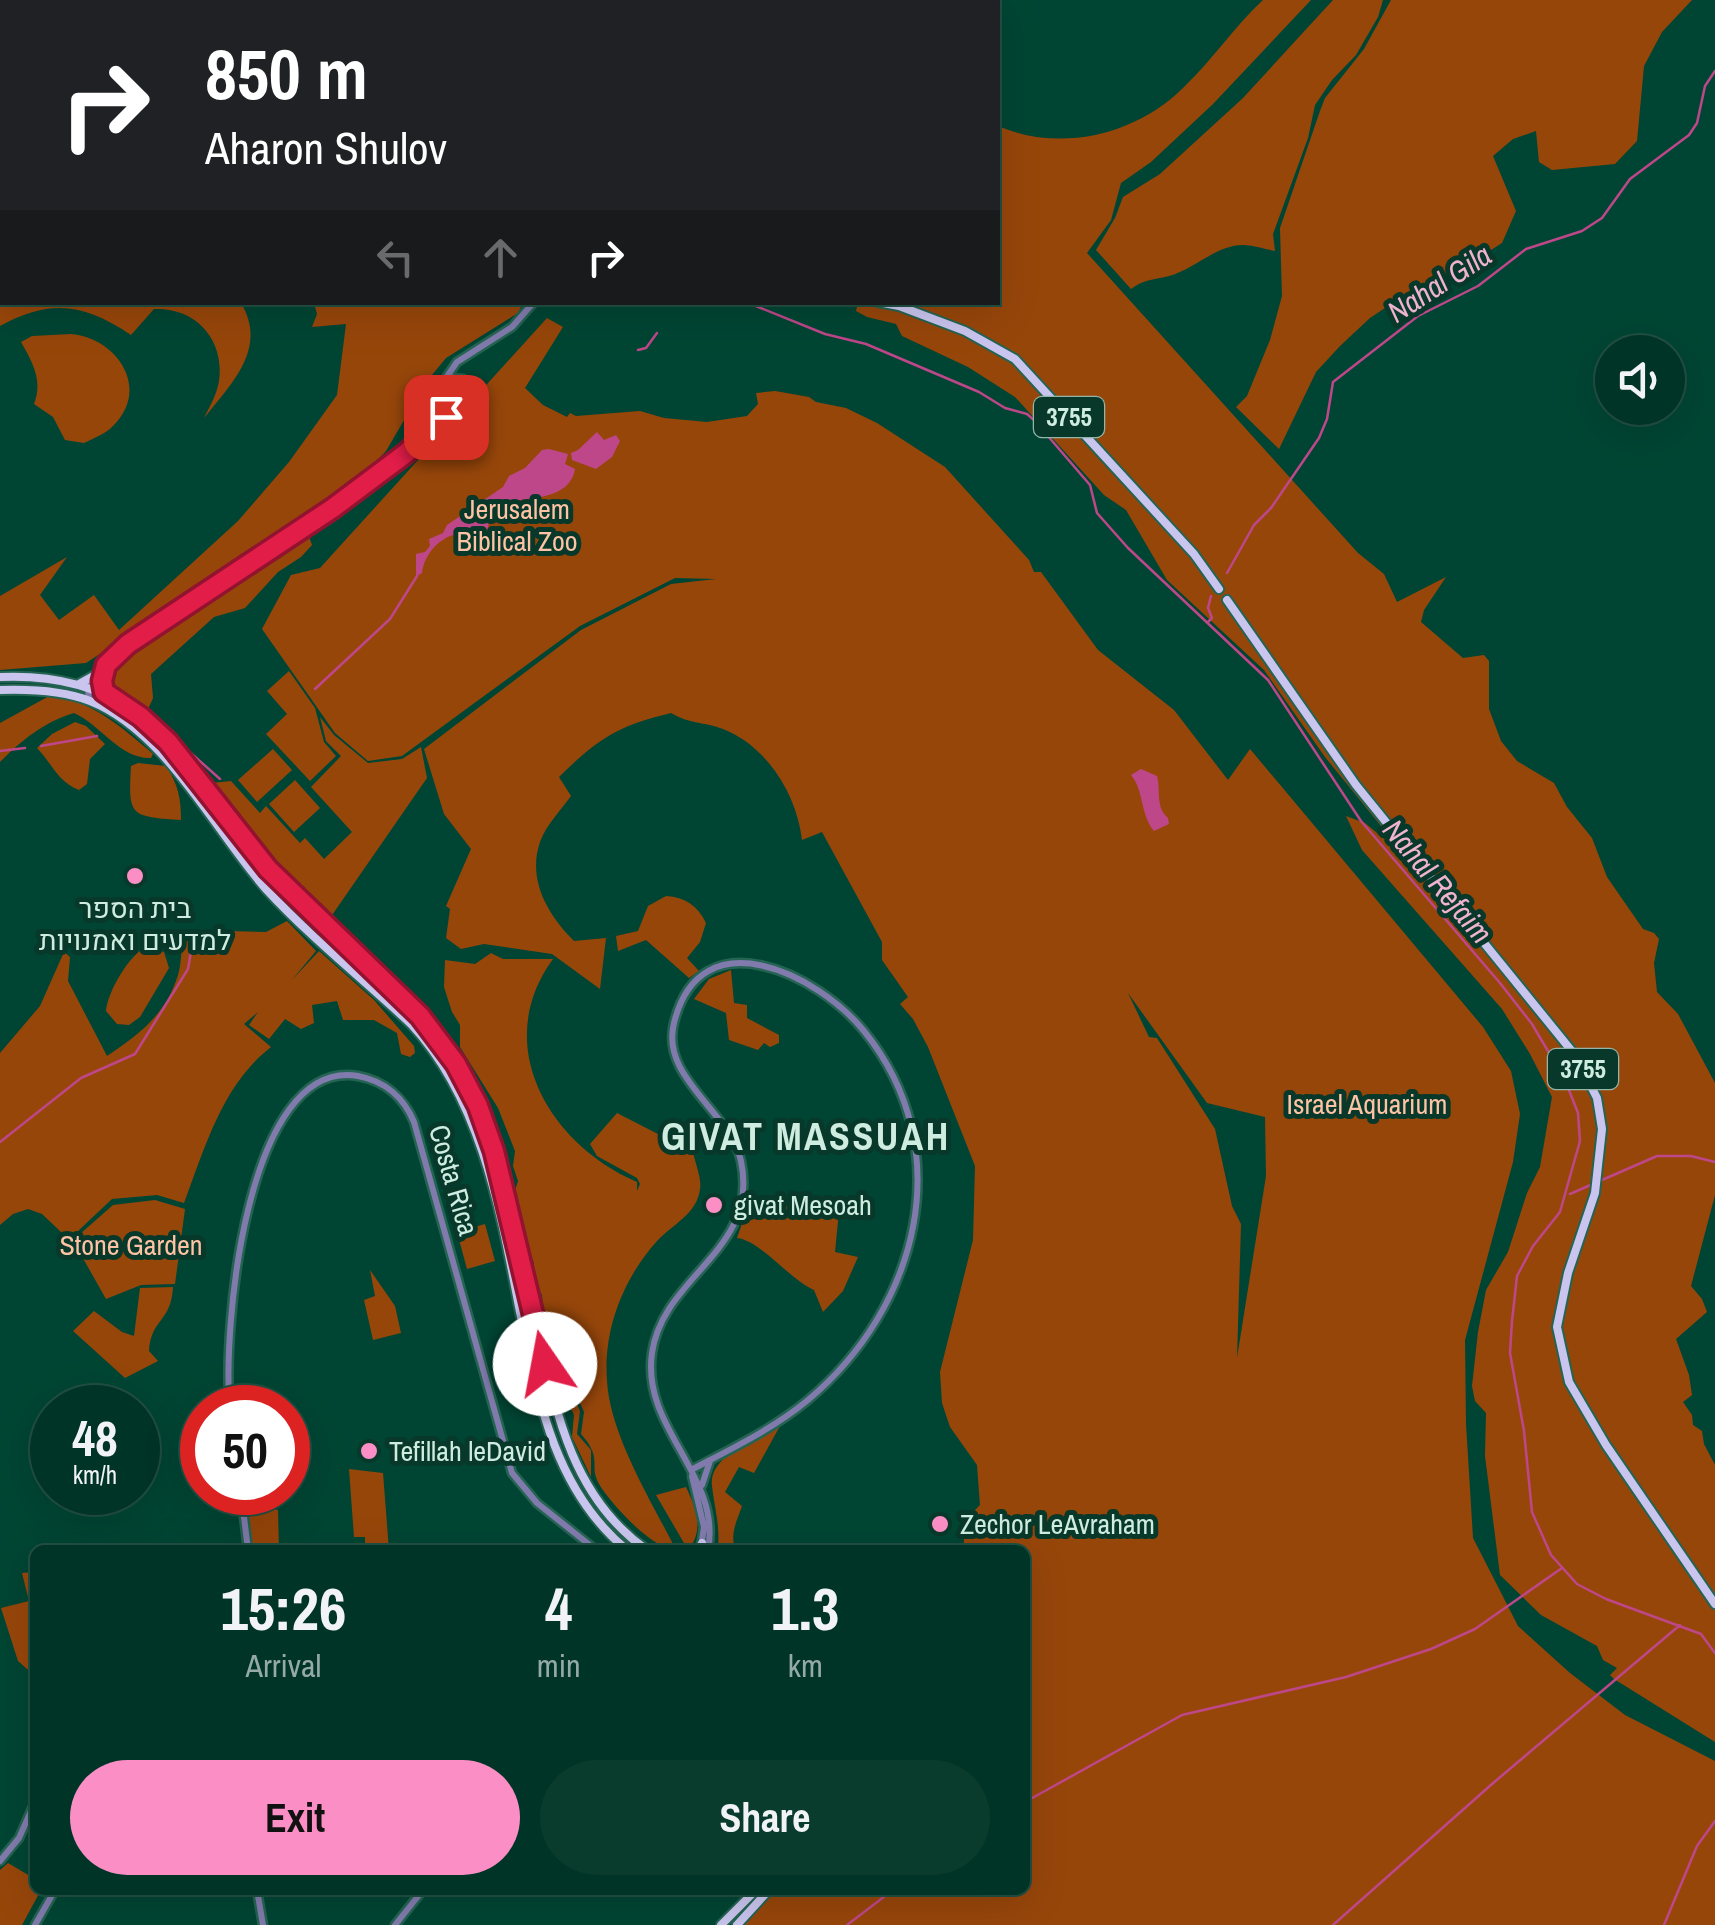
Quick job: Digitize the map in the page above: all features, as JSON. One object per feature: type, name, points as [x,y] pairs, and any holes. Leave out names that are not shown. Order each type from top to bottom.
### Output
[{"type":"main road","name":"3755","points":[[894,305],[965,330],[1014,359],[1181,540],[1219,588]]},
{"type":"main road","name":"3755","points":[[1227,600],[1356,785],[1575,1054],[1597,1098],[1602,1129],[1595,1193],[1568,1272],[1558,1326],[1569,1382],[1606,1445],[1715,1604]]},
{"type":"main road","points":[[74,684],[99,676],[103,690],[168,742],[268,869],[420,1016],[456,1064],[478,1106],[494,1151],[566,1444],[599,1505],[641,1545]]},
{"type":"main road","points":[[0,678],[34,677],[74,684],[112,698]]},
{"type":"main road","points":[[0,690],[64,693],[89,700],[120,719],[161,754],[267,889],[411,1024],[446,1070],[482,1154],[554,1448],[590,1513],[622,1545]]},
{"type":"main road","points":[[721,1925],[751,1895]]},
{"type":"main road","points":[[737,1925],[764,1895]]},
{"type":"street","points":[[89,700],[106,665],[138,637],[326,513],[428,434],[443,418],[446,399],[441,388],[454,366],[519,320],[530,305]]},
{"type":"street","points":[[428,434],[465,397],[467,389],[459,377],[458,364],[466,356]]},
{"type":"street","points":[[448,377],[459,377]]},
{"type":"street","points":[[446,399],[456,402]]},
{"type":"street","points":[[691,1470],[794,1411],[855,1353],[894,1290],[910,1249],[916,1211],[916,1158],[906,1110],[874,1044],[854,1019],[820,991],[782,970],[753,963],[719,966],[699,979],[681,1004],[672,1035],[676,1060],[730,1136],[742,1170],[740,1210],[732,1232],[671,1306],[652,1347],[650,1365],[654,1398],[665,1428],[691,1470],[702,1485],[710,1517],[703,1545]]},
{"type":"street","name":"Costa Rica","points":[[229,1385],[231,1316],[243,1230],[262,1165],[288,1110],[310,1088],[326,1080],[350,1075],[376,1081],[402,1100],[414,1122],[512,1473],[537,1503],[590,1545]]},
{"type":"street","points":[[702,1485],[710,1460]]},
{"type":"street","points":[[691,1470],[702,1512],[702,1545]]},
{"type":"street","points":[[244,1515],[247,1545]]},
{"type":"street","points":[[0,1861],[19,1838],[30,1813]]},
{"type":"street","points":[[35,1925],[52,1895]]},
{"type":"street","points":[[257,1895],[263,1925]]},
{"type":"street","points":[[396,1924],[419,1895]]},
{"type":"green space","points":[[1263,0],[1311,0],[1213,104],[1151,162],[1121,183],[1111,220],[1087,253],[1358,553],[1384,574],[1397,602],[1446,577],[1424,610],[1421,622],[1463,658],[1484,655],[1489,661],[1489,709],[1501,741],[1517,761],[1554,783],[1592,838],[1607,877],[1643,929],[1659,939],[1654,963],[1657,992],[1678,1014],[1715,1083],[1715,1195],[1691,1286],[1707,1312],[1676,1339],[1692,1395],[1683,1402],[1692,1415],[1693,1425],[1702,1431],[1715,1465],[1715,1742],[1614,1679],[1610,1675],[1617,1668],[1603,1660],[1597,1646],[1541,1615],[1500,1575],[1485,1456],[1486,1413],[1475,1401],[1472,1386],[1486,1290],[1508,1252],[1527,1193],[1540,1167],[1552,1097],[1530,1054],[1502,1009],[1362,850],[1346,816],[1365,823],[1406,857],[1325,757],[1264,670],[1167,580],[1126,510],[1104,495],[1015,397],[968,367],[902,336],[896,324],[856,311],[858,305],[1000,305],[1000,127],[1047,138],[1097,135],[1121,128],[1165,104]]},
{"type":"green space","points":[[1333,0],[1383,0],[1378,17],[1356,55],[1315,105],[1308,138],[1273,234],[1275,251],[1233,246],[1179,273],[1131,289],[1096,250],[1123,197],[1160,174],[1243,98]]},
{"type":"green space","points":[[1391,0],[1692,0],[1662,32],[1644,66],[1637,141],[1615,164],[1552,170],[1539,162],[1536,131],[1513,139],[1493,156],[1516,211],[1502,243],[1461,269],[1412,290],[1370,318],[1316,372],[1279,449],[1236,407],[1247,396],[1270,340],[1282,296],[1280,228],[1325,98],[1364,49]]},
{"type":"green space","points":[[0,305],[242,305],[251,335],[243,364],[204,418],[217,391],[220,366],[212,339],[204,328],[182,314],[154,309],[131,335],[98,317],[67,308],[36,311],[0,326]]},
{"type":"green space","points":[[315,305],[522,305],[518,313],[446,358],[427,381],[386,451],[364,474],[300,522],[86,663],[0,670],[0,596],[67,557],[40,595],[59,620],[94,595],[119,630],[238,521],[289,462],[337,395],[346,324],[312,327],[317,314]]},
{"type":"green space","points":[[547,318],[563,327],[525,388],[543,405],[567,417],[570,413],[576,416],[640,411],[664,418],[707,422],[747,416],[758,404],[756,393],[775,391],[846,408],[877,423],[945,467],[1029,560],[1034,572],[1041,572],[1098,650],[1174,710],[1228,780],[1250,749],[1483,1027],[1511,1071],[1520,1114],[1513,1162],[1465,1340],[1473,1538],[1518,1626],[1625,1715],[1715,1761],[1715,1925],[740,1925],[768,1895],[1030,1895],[1030,1545],[963,1545],[966,1519],[980,1505],[977,1465],[950,1427],[942,1403],[940,1372],[973,1240],[975,1166],[928,1047],[900,1004],[908,997],[882,960],[882,942],[822,832],[802,840],[794,806],[777,774],[753,747],[723,729],[671,713],[652,718],[610,735],[559,777],[571,796],[540,842],[538,883],[548,908],[574,941],[606,938],[600,989],[552,954],[484,944],[461,949],[446,938],[450,909],[446,906],[471,849],[444,814],[424,749],[581,630],[671,584],[716,579],[675,578],[580,626],[402,756],[368,761],[335,733],[262,629],[291,575],[320,568]],"holes":[[[1128,993],[1207,1103],[1265,1117],[1266,1176],[1237,1358],[1241,1224],[1232,1206],[1215,1129],[1157,1038],[1149,1037]]]},
{"type":"green space","points":[[71,334],[88,338],[115,355],[129,382],[124,412],[109,429],[84,443],[65,440],[53,417],[34,404],[37,380],[21,342],[32,336]]},
{"type":"green space","points":[[307,531],[312,545],[301,557],[278,572],[245,608],[214,617],[151,674],[153,698],[145,716],[109,690],[106,677],[114,661]]},
{"type":"green space","points":[[289,671],[315,708],[324,742],[336,756],[310,781],[266,734],[287,714],[267,691]]},
{"type":"green space","points":[[51,695],[80,703],[106,717],[153,754],[151,758],[130,753],[74,713],[34,733],[0,762],[0,723]]},
{"type":"green space","points":[[320,717],[334,735],[368,763],[402,759],[421,747],[427,778],[330,918],[265,855],[212,783],[231,781],[260,813],[266,806],[300,843],[305,838],[324,859],[352,832],[311,787],[341,756],[326,741]]},
{"type":"green space","points":[[75,722],[86,726],[105,744],[90,759],[87,784],[79,790],[61,778],[37,748],[52,734]]},
{"type":"green space","points":[[273,749],[292,770],[257,802],[238,780]]},
{"type":"green space","points":[[131,766],[166,766],[178,792],[181,820],[136,811],[130,783]]},
{"type":"green space","points":[[295,780],[320,808],[294,832],[269,804]]},
{"type":"green space","points":[[666,896],[690,904],[706,923],[700,942],[687,958],[699,971],[689,978],[646,940],[618,951],[616,936],[638,931],[648,906]]},
{"type":"green space","points":[[287,921],[316,951],[291,981],[319,951],[374,1000],[414,1046],[415,1053],[410,1057],[401,1054],[397,1033],[374,1020],[343,1020],[337,1001],[312,1005],[314,1023],[301,1029],[285,1019],[269,1039],[249,1025],[258,1012],[244,1024],[271,1047],[254,1062],[227,1099],[184,1203],[157,1195],[112,1199],[78,1231],[78,1248],[42,1214],[28,1209],[13,1214],[0,1225],[0,1053],[40,1006],[64,952],[70,957],[68,981],[107,1056],[159,1012],[173,989],[189,930],[266,932]]},
{"type":"green space","points":[[147,946],[164,952],[169,968],[140,1017],[129,1025],[117,1024],[106,1011],[111,994],[127,965]]},
{"type":"green space","points":[[491,953],[503,959],[553,959],[535,992],[527,1025],[529,1058],[539,1089],[578,1144],[637,1182],[637,1191],[640,1184],[637,1178],[597,1156],[590,1144],[617,1113],[693,1152],[700,1181],[698,1198],[634,1272],[612,1324],[607,1362],[610,1402],[624,1446],[673,1545],[662,1545],[645,1534],[599,1484],[592,1450],[581,1434],[584,1412],[571,1383],[573,1379],[587,1389],[572,1373],[567,1381],[580,1411],[577,1434],[591,1450],[591,1477],[572,1437],[574,1415],[561,1387],[561,1362],[566,1355],[559,1347],[554,1325],[544,1323],[542,1295],[530,1275],[534,1263],[512,1200],[518,1181],[513,1166],[515,1151],[498,1108],[460,1047],[460,1025],[444,987],[445,960],[475,964]]},
{"type":"green space","points":[[731,970],[734,1003],[747,1005],[747,1018],[779,1035],[779,1043],[770,1047],[764,1043],[758,1050],[729,1040],[726,1013],[694,999],[709,979]]},
{"type":"green space","name":"Stone Garden","points":[[155,1200],[185,1209],[175,1284],[141,1285],[106,1299],[80,1253],[80,1234],[113,1205]]},
{"type":"green space","points":[[762,1204],[839,1211],[835,1252],[858,1257],[843,1291],[823,1312],[814,1290],[756,1246],[737,1238],[746,1212],[758,1212]]},
{"type":"green space","points":[[485,1224],[495,1261],[467,1269],[457,1232]]},
{"type":"green space","points":[[370,1270],[395,1306],[401,1333],[373,1340],[364,1300],[375,1296]]},
{"type":"green space","points":[[173,1287],[169,1308],[151,1340],[149,1351],[158,1361],[125,1378],[73,1331],[94,1311],[134,1336],[140,1288]]},
{"type":"green space","points":[[780,1426],[754,1473],[739,1467],[725,1492],[742,1506],[734,1545],[718,1545],[713,1475],[736,1449]]},
{"type":"green space","points":[[349,1469],[383,1473],[389,1545],[365,1545],[365,1537],[354,1537]]},
{"type":"green space","points":[[686,1487],[696,1511],[696,1535],[691,1545],[685,1545],[656,1495]]},
{"type":"green space","points":[[248,1515],[278,1515],[279,1545],[251,1545]]},
{"type":"green space","points":[[30,1572],[30,1672],[18,1661],[1,1608],[29,1601],[22,1573]]},
{"type":"green space","points":[[8,1863],[30,1876],[30,1895],[38,1895],[22,1925],[0,1925],[0,1870]]},
{"type":"shaded area","points":[[597,432],[604,440],[616,435],[620,441],[612,457],[596,469],[572,460],[571,453]]},
{"type":"shaded area","points":[[542,450],[568,454],[565,464],[575,469],[561,490],[499,504],[491,511],[487,531],[467,546],[453,535],[442,541],[428,555],[422,573],[416,577],[416,554],[425,552],[430,546],[429,539],[443,533],[447,525],[503,487],[509,476],[525,468]]},
{"type":"shaded area","points":[[1141,769],[1157,776],[1160,804],[1168,818],[1169,824],[1154,831],[1131,775]]},
{"type":"waterway","name":"Nahal Gila","points":[[1227,573],[1254,525],[1271,508],[1319,438],[1327,419],[1333,382],[1418,316],[1478,286],[1526,249],[1582,231],[1602,218],[1630,179],[1689,135],[1697,123],[1705,86],[1715,71]]},
{"type":"waterway","name":"Nahal Refaim","points":[[753,305],[825,334],[866,344],[979,392],[1035,421],[1090,485],[1097,513],[1128,548],[1268,680],[1361,821],[1532,1024],[1565,1080],[1578,1113],[1580,1141],[1560,1212],[1533,1246],[1517,1276],[1510,1353],[1524,1431],[1532,1512],[1551,1555],[1577,1584],[1606,1599],[1701,1634],[1715,1653]]},
{"type":"waterway","points":[[638,350],[646,348],[657,333]]},
{"type":"waterway","points":[[315,689],[390,619],[417,576]]},
{"type":"waterway","name":"Nahal Gila","points":[[1208,622],[1212,618],[1208,608],[1211,596]]},
{"type":"waterway","points":[[156,722],[220,779]]},
{"type":"waterway","points":[[41,746],[97,736]]},
{"type":"waterway","points":[[0,751],[25,748]]},
{"type":"waterway","points":[[0,1142],[81,1078],[135,1054],[188,969],[193,940]]},
{"type":"waterway","points":[[1570,1194],[1657,1156],[1691,1156],[1715,1162]]},
{"type":"waterway","points":[[1030,1799],[1182,1715],[1346,1677],[1431,1649],[1475,1629],[1562,1568]]},
{"type":"waterway","points":[[1333,1925],[1680,1625]]},
{"type":"waterway","points":[[1664,1925],[1697,1846],[1715,1821]]},
{"type":"waterway","points":[[847,1925],[886,1895]]},
{"type":"place","name":"בית הספר למדעים ואמנויות","points":[[135,876]]},
{"type":"place","name":"givat Mesoah","points":[[714,1205]]},
{"type":"place","name":"Tefillah leDavid","points":[[369,1451]]},
{"type":"place","name":"Zechor LeAvraham","points":[[940,1524]]},
{"type":"district","name":"GIVAT MASSUAH","points":[[806,1136]]},
{"type":"route","points":[[446,417],[405,454],[333,508],[128,644],[106,665],[102,684],[107,695],[141,717],[168,742],[279,882],[402,998],[448,1051],[478,1106],[494,1151],[545,1364]]},
{"type":"park label","name":"Jerusalem Biblical Zoo","points":[[517,525]]},
{"type":"park label","name":"Israel Aquarium","points":[[1367,1104]]}]
